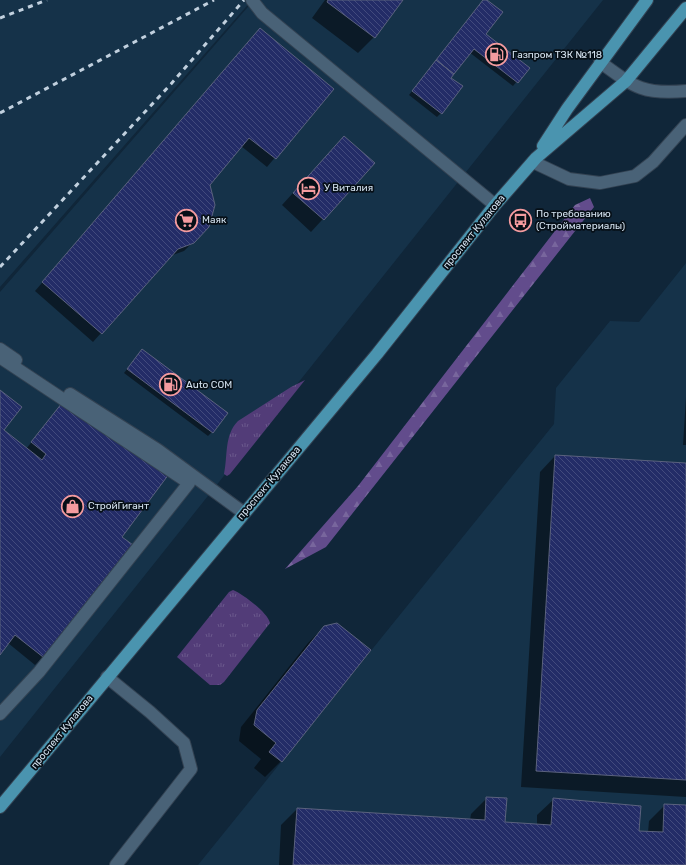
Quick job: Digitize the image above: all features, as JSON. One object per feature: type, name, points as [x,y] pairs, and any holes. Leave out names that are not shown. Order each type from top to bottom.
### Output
[{"type":"main road","name":"проспект Кулакова","points":[[0,808],[107,677],[377,354],[495,205],[534,160],[600,62],[645,1]]},
{"type":"main road","name":"проспект Кулакова","points":[[534,160],[626,81],[686,8]]},
{"type":"street","points":[[252,0],[262,13],[495,205]]},
{"type":"street","points":[[600,62],[626,81],[646,91],[665,93],[686,91]]},
{"type":"street","points":[[534,160],[569,179],[600,183],[635,176],[653,162],[686,125]]},
{"type":"street","points":[[2,354],[158,450],[244,513]]},
{"type":"street","points":[[0,714],[39,672],[189,483],[2,354]]},
{"type":"street","points":[[107,677],[150,712],[184,743],[191,769],[116,865]]},
{"type":"shaded area","points":[[0,0],[252,0],[0,287]]},
{"type":"shaded area","points":[[254,0],[603,0],[0,757],[0,292]]},
{"type":"shaded area","points":[[686,263],[686,865],[198,865],[554,424],[556,388],[610,321],[639,322]]},
{"type":"green space","points":[[590,198],[594,207],[326,547],[285,569],[358,486],[575,205]]},
{"type":"green space","points":[[305,380],[230,474],[227,476],[224,474],[228,439],[238,421],[291,387]]},
{"type":"green space","points":[[233,590],[243,595],[254,604],[265,614],[270,623],[224,682],[220,685],[210,685],[177,657],[229,592]]},
{"type":"building","points":[[328,0],[403,0],[375,38],[327,2]]},
{"type":"building","points":[[483,0],[487,0],[503,12],[486,34],[530,68],[518,83],[474,49],[454,74],[436,60]]},
{"type":"building","points":[[260,28],[334,89],[276,159],[249,138],[210,185],[215,205],[209,227],[194,243],[178,249],[102,334],[42,282]]},
{"type":"building","points":[[436,60],[454,74],[451,78],[463,86],[442,114],[412,91]]},
{"type":"building","name":"У Виталия","points":[[344,136],[375,163],[324,220],[293,193]]},
{"type":"building","points":[[142,349],[228,413],[213,433],[127,369]]},
{"type":"building","name":"СтройГигант","points":[[0,390],[22,407],[4,430],[42,460],[46,454],[31,442],[62,403],[169,474],[122,537],[133,545],[43,657],[15,635],[0,655]]},
{"type":"building","points":[[555,455],[686,463],[686,780],[536,771]]},
{"type":"building","points":[[337,623],[371,650],[282,762],[269,752],[276,743],[254,725],[257,710],[324,626]]},
{"type":"building","points":[[486,797],[507,798],[505,822],[551,825],[553,798],[641,806],[639,831],[663,832],[664,804],[686,805],[686,865],[293,865],[297,808],[485,820]]},
{"type":"railway","points":[[0,18],[47,0]]},
{"type":"railway","points":[[0,113],[214,0]]},
{"type":"railway","points":[[0,267],[171,84],[244,0]]},
{"type":"place","name":"Газпром ТЗК №118","points":[[497,55]]},
{"type":"place","name":"У Виталия","points":[[308,188]]},
{"type":"place","name":"Маяк","points":[[186,220]]},
{"type":"place","name":"По требованию (Стройматериалы)","points":[[520,220]]},
{"type":"place","name":"Auto COM","points":[[171,385]]},
{"type":"place","name":"СтройГигант","points":[[73,506]]}]
